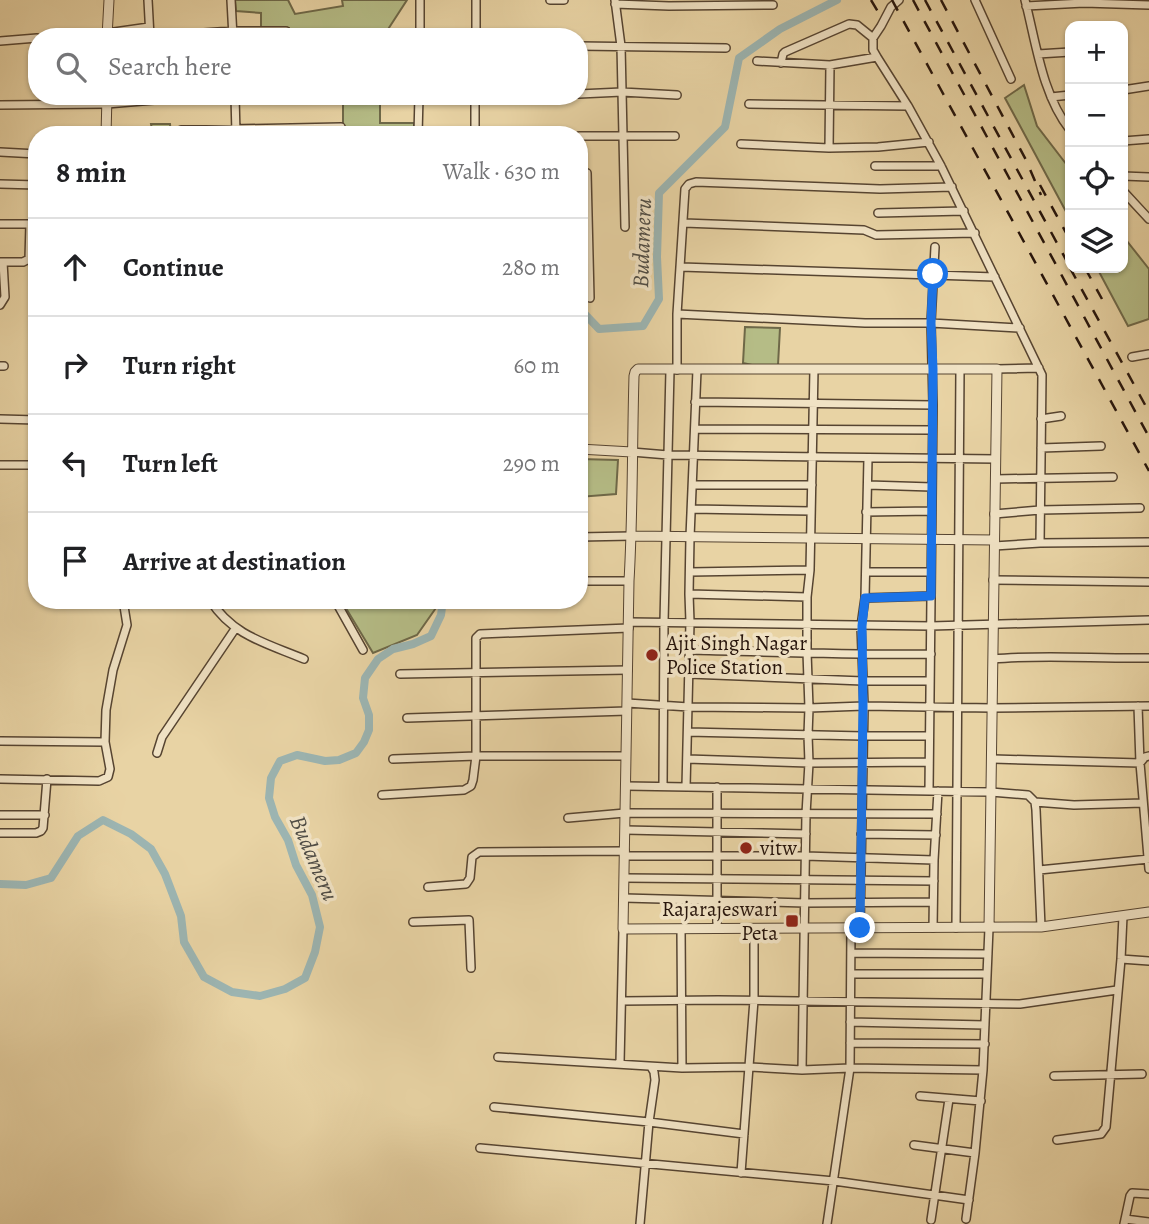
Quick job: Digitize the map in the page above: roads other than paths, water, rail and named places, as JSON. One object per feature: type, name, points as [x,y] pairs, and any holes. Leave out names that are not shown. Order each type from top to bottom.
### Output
[{"type":"street","points":[[107,28],[108,0]]},
{"type":"street","points":[[144,28],[149,27],[148,0]]},
{"type":"street","points":[[231,0],[232,28]]},
{"type":"street","points":[[420,0],[420,28]]},
{"type":"street","points":[[476,0],[476,28]]},
{"type":"street","points":[[550,0],[564,0]]},
{"type":"street","points":[[899,0],[891,7],[873,38],[873,50],[929,142],[1042,374],[1040,543]]},
{"type":"street","points":[[975,0],[1011,79]]},
{"type":"street","points":[[625,227],[621,46],[615,2],[773,5]]},
{"type":"street","points":[[1065,123],[1051,97],[1025,3],[1149,5]]},
{"type":"street","points":[[781,62],[785,52],[849,24],[858,24],[873,38]]},
{"type":"street","points":[[0,41],[28,39]]},
{"type":"street","points":[[588,46],[726,48]]},
{"type":"street","points":[[1038,54],[1065,52]]},
{"type":"street","points":[[757,61],[830,65],[877,57]]},
{"type":"street","points":[[829,148],[830,65]]},
{"type":"street","points":[[1128,89],[1149,86]]},
{"type":"street","points":[[588,94],[622,92],[677,95]]},
{"type":"street","points":[[1051,97],[1065,96]]},
{"type":"street","points":[[0,105],[28,104]]},
{"type":"street","points":[[749,104],[908,106]]},
{"type":"street","points":[[106,126],[107,105]]},
{"type":"street","points":[[235,105],[236,126]]},
{"type":"street","points":[[418,126],[419,105]]},
{"type":"street","points":[[475,105],[475,126]]},
{"type":"street","points":[[588,136],[675,136]]},
{"type":"street","points":[[1128,141],[1149,139]]},
{"type":"street","points":[[741,144],[829,148],[929,142]]},
{"type":"street","points":[[0,152],[28,154]]},
{"type":"street","points":[[874,166],[941,166]]},
{"type":"street","points":[[1128,177],[1149,177]]},
{"type":"street","points":[[663,786],[668,456],[685,189],[692,183],[880,189],[952,187]]},
{"type":"street","points":[[0,184],[28,185]]},
{"type":"street","points":[[1128,196],[1149,219]]},
{"type":"street","points":[[878,213],[964,211]]},
{"type":"street","points":[[684,223],[864,230],[876,235],[975,233]]},
{"type":"street","points":[[0,224],[28,224]]},
{"type":"street","points":[[929,791],[933,458],[931,323],[935,247]]},
{"type":"street","points":[[0,305],[5,298],[2,262],[28,260]]},
{"type":"street","points":[[681,267],[995,277]]},
{"type":"street","points":[[588,270],[590,298]]},
{"type":"street","points":[[677,314],[1020,328]]},
{"type":"street","points":[[1132,357],[1149,354]]},
{"type":"street","points":[[620,1063],[635,372],[642,368],[1039,368]]},
{"type":"street","points":[[686,787],[696,369]]},
{"type":"street","points":[[802,1070],[809,763],[807,597],[811,538],[814,369]]},
{"type":"street","points":[[956,928],[960,369]]},
{"type":"street","points":[[966,1219],[981,1101],[985,1044],[993,759],[996,369]]},
{"type":"street","points":[[695,402],[933,405]]},
{"type":"street","points":[[1041,419],[1061,416]]},
{"type":"street","points":[[0,419],[28,420]]},
{"type":"street","points":[[696,429],[932,430]]},
{"type":"street","points":[[1041,448],[1101,446]]},
{"type":"street","points":[[588,450],[668,456],[996,459]]},
{"type":"street","points":[[827,1224],[850,1068],[851,953],[862,881],[862,626],[868,458]]},
{"type":"street","points":[[0,464],[28,465]]},
{"type":"street","points":[[995,479],[1113,477]]},
{"type":"street","points":[[693,485],[812,485]]},
{"type":"street","points":[[868,485],[932,487]]},
{"type":"street","points":[[994,514],[1040,510],[1140,508]]},
{"type":"street","points":[[692,509],[811,511]]},
{"type":"street","points":[[866,512],[932,511]]},
{"type":"street","points":[[588,537],[932,538],[994,543],[1149,542]]},
{"type":"street","points":[[690,572],[810,570]]},
{"type":"street","points":[[866,572],[931,572]]},
{"type":"street","points":[[993,580],[1149,582]]},
{"type":"street","points":[[588,581],[629,581]]},
{"type":"street","points":[[689,594],[807,597]]},
{"type":"street","points":[[865,598],[931,596]]},
{"type":"street","points":[[0,779],[99,781],[108,778],[110,769],[105,741],[106,709],[117,653],[127,625],[124,609]]},
{"type":"street","points":[[216,609],[235,629],[304,659]]},
{"type":"street","points":[[340,609],[363,650]]},
{"type":"street","points":[[382,795],[467,789],[473,780],[476,755],[476,638],[480,634],[664,622],[958,626],[1149,620]]},
{"type":"street","points":[[158,753],[162,737],[235,629]]},
{"type":"street","points":[[690,650],[863,655],[931,654]]},
{"type":"street","points":[[993,659],[1045,656],[1149,658]]},
{"type":"street","points":[[400,674],[628,670]]},
{"type":"street","points":[[690,674],[929,681]]},
{"type":"street","points":[[407,718],[663,705],[809,708],[1149,706]]},
{"type":"street","points":[[1138,706],[1149,869]]},
{"type":"street","points":[[688,732],[929,736]]},
{"type":"street","points":[[0,741],[105,741]]},
{"type":"street","points":[[393,759],[476,755],[626,756]]},
{"type":"street","points":[[1140,763],[1149,756]]},
{"type":"street","points":[[687,759],[809,763],[929,762]]},
{"type":"street","points":[[993,759],[1140,763]]},
{"type":"street","points":[[0,833],[39,832],[43,828],[47,779]]},
{"type":"street","points":[[626,786],[991,792],[1028,795],[1035,802],[1145,806]]},
{"type":"street","points":[[717,787],[717,929]]},
{"type":"street","points":[[933,928],[938,791]]},
{"type":"street","points":[[1035,802],[1041,927]]},
{"type":"street","points":[[568,818],[625,813],[717,812],[937,814]]},
{"type":"street","points":[[0,815],[45,815]]},
{"type":"street","points":[[625,830],[806,834]]},
{"type":"street","points":[[861,834],[936,835]]},
{"type":"street","points":[[428,887],[466,884],[470,878],[472,856],[480,852],[934,860]]},
{"type":"street","points":[[1039,870],[1149,859]]},
{"type":"street","points":[[624,878],[934,881]]},
{"type":"street","points":[[624,898],[805,903],[933,902]]},
{"type":"street","points":[[624,929],[1041,927],[1149,912]]},
{"type":"street","points":[[1057,1140],[1101,1134],[1105,1131],[1123,916]]},
{"type":"street","points":[[413,922],[469,920],[471,968]]},
{"type":"street","points":[[681,929],[682,1068]]},
{"type":"street","points":[[741,1173],[754,1000],[754,929]]},
{"type":"street","points":[[851,953],[988,954]]},
{"type":"street","points":[[1121,959],[1149,961]]},
{"type":"street","points":[[850,974],[987,974]]},
{"type":"street","points":[[622,1001],[1020,1004],[1117,990]]},
{"type":"street","points":[[850,1022],[985,1025]]},
{"type":"street","points":[[850,1043],[985,1044]]},
{"type":"street","points":[[498,1057],[682,1068],[984,1070]]},
{"type":"street","points":[[640,1224],[655,1080],[651,1067]]},
{"type":"street","points":[[1054,1076],[1142,1074]]},
{"type":"street","points":[[920,1096],[981,1101]]},
{"type":"street","points":[[931,1220],[949,1099]]},
{"type":"street","points":[[494,1107],[744,1134]]},
{"type":"street","points":[[914,1145],[975,1153]]},
{"type":"street","points":[[480,1148],[834,1181],[969,1200]]},
{"type":"street","points":[[1149,1194],[1132,1193],[1124,1222],[1149,1222]]},
{"type":"waterway","name":"Budameru","points":[[588,317],[599,329],[643,326],[659,299],[659,193],[725,127],[739,58],[780,29],[837,0]]},
{"type":"waterway","name":"Budameru","points":[[0,884],[26,885],[51,878],[78,836],[103,820],[131,834],[151,849],[165,874],[181,916],[184,942],[204,977],[232,992],[260,996],[285,989],[305,978],[315,952],[320,927],[312,895],[275,817],[269,798],[271,778],[280,761],[297,755],[325,761],[339,760],[356,753],[369,730],[369,715],[363,698],[365,678],[378,659],[393,649],[431,636],[442,609]]},
{"type":"railway","points":[[871,0],[883,20]]},
{"type":"railway","points":[[892,0],[1149,471]]},
{"type":"railway","points":[[913,0],[1149,437]]},
{"type":"railway","points":[[925,0],[1065,258]]},
{"type":"railway","points":[[941,0],[1026,160],[1041,195]]},
{"type":"railway","points":[[1040,185],[1065,231]]},
{"type":"railway","points":[[1073,273],[1149,412]]},
{"type":"railway","points":[[1088,273],[1102,299]]},
{"type":"place","name":"Ajit Singh Nagar Police Station","points":[[652,655]]},
{"type":"place","name":"vitw","points":[[746,848]]},
{"type":"place","name":"Rajarajeswari Peta","points":[[792,921]]}]
